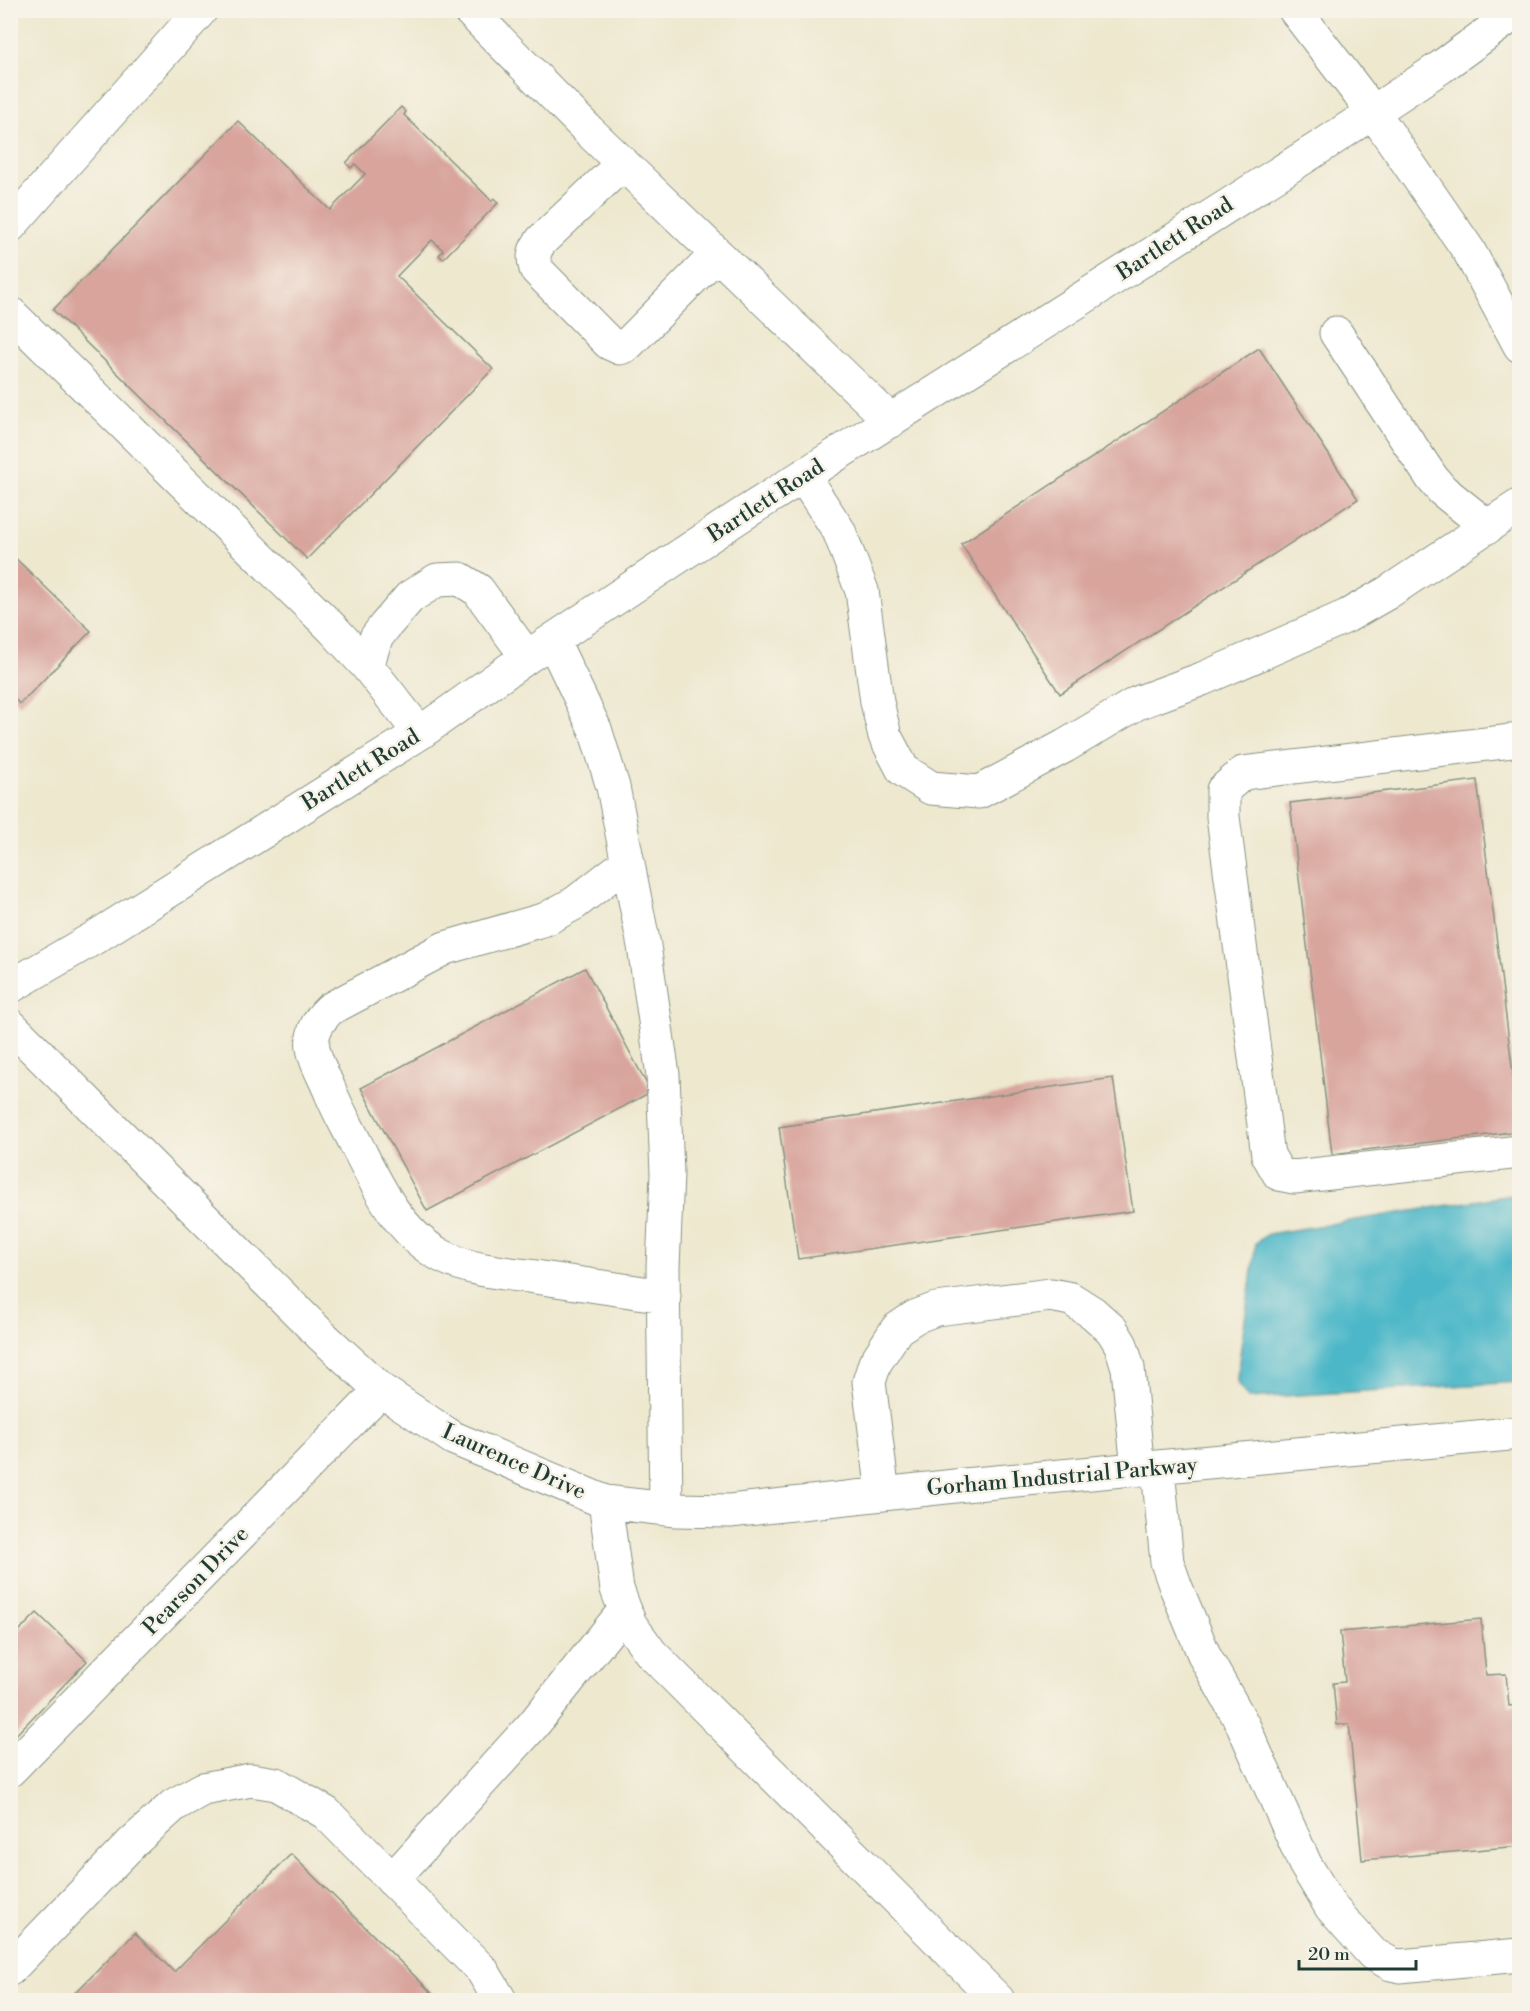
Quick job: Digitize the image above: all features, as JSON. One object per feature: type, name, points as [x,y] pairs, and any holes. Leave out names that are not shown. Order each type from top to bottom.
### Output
[{"type":"street","points":[[10,226],[201,10]]},
{"type":"street","points":[[469,10],[622,163],[891,421]]},
{"type":"street","points":[[1295,10],[1373,112],[1469,251],[1520,346]]},
{"type":"street","name":"Bartlett Road","points":[[10,987],[94,938],[420,733],[540,649],[803,476],[1373,112],[1441,67],[1519,10]]},
{"type":"street","points":[[622,163],[542,240],[534,250],[533,260],[536,269],[609,343],[620,348],[627,345],[717,254]]},
{"type":"street","points":[[10,313],[333,629],[367,666],[420,733]]},
{"type":"street","points":[[1336,333],[1437,484],[1488,527]]},
{"type":"street","points":[[803,476],[839,531],[862,591],[877,702],[885,736],[903,770],[931,788],[979,792],[1065,746],[1137,703],[1202,679],[1347,616],[1520,505]]},
{"type":"street","points":[[367,666],[376,638],[410,597],[437,580],[460,579],[478,590],[540,649],[595,729],[613,787],[628,862],[644,946],[663,1075],[667,1174],[664,1296],[666,1508]]},
{"type":"street","points":[[1520,740],[1243,773],[1223,790],[1223,817],[1268,1155],[1279,1174],[1294,1177],[1520,1152]]},
{"type":"street","points":[[628,862],[575,903],[546,919],[446,948],[330,1009],[313,1029],[312,1043],[334,1100],[374,1178],[398,1217],[414,1235],[440,1254],[474,1268],[664,1296]]},
{"type":"street","name":"Laurence Drive","points":[[10,1025],[322,1336],[381,1390],[453,1438],[605,1502],[617,1589],[630,1624],[651,1653],[998,2001]]},
{"type":"street","points":[[883,1494],[869,1382],[875,1363],[897,1329],[915,1317],[936,1309],[1051,1295],[1071,1299],[1093,1312],[1112,1330],[1121,1345],[1128,1368],[1167,1562],[1175,1585],[1205,1657],[1243,1725],[1305,1864],[1331,1907],[1373,1954],[1391,1964],[1400,1966],[1520,1955]]},
{"type":"street","name":"Pearson Drive","points":[[10,1770],[381,1390]]},
{"type":"street","name":"Gorham Industrial Parkway","points":[[605,1502],[666,1508],[730,1510],[1520,1433]]},
{"type":"street","points":[[392,1880],[533,1725],[625,1610]]},
{"type":"street","points":[[10,1969],[132,1843],[174,1805],[203,1789],[251,1780],[276,1784],[326,1813],[482,1970],[500,2001]]},
{"type":"water","points":[[1519,1194],[1519,1382],[1248,1398],[1238,1384],[1239,1361],[1256,1243],[1268,1234]]},
{"type":"building","points":[[401,107],[406,112],[404,115],[492,201],[494,198],[498,203],[443,259],[439,255],[443,250],[432,240],[397,276],[493,369],[307,559],[53,310],[238,121],[330,210],[365,174],[355,164],[351,168],[346,163]]},
{"type":"building","points":[[1259,348],[1358,499],[1060,694],[961,544]]},
{"type":"building","points":[[10,553],[91,631],[20,704],[10,695]]},
{"type":"building","points":[[1477,780],[1520,1131],[1332,1154],[1290,803]]},
{"type":"building","points":[[585,968],[651,1092],[427,1211],[361,1088]]},
{"type":"building","points":[[1113,1078],[1133,1211],[798,1259],[779,1127]]},
{"type":"building","points":[[37,1613],[87,1661],[10,1741],[10,1640]]},
{"type":"building","points":[[1481,1619],[1486,1675],[1506,1674],[1509,1706],[1520,1705],[1520,1846],[1362,1860],[1349,1724],[1337,1725],[1333,1683],[1345,1682],[1340,1632]]},
{"type":"building","points":[[291,1854],[439,2000],[68,2000],[135,1933],[174,1972]]}]
